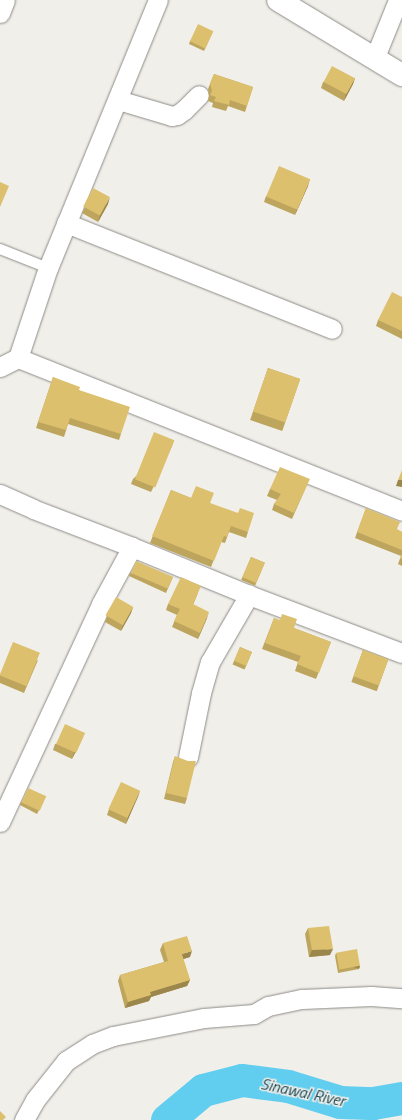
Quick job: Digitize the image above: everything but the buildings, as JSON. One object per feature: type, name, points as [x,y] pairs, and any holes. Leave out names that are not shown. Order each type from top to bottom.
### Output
[{"type":"street","points":[[0,13],[5,0]]},
{"type":"street","points":[[0,367],[18,358],[48,268],[158,0]]},
{"type":"street","points":[[278,0],[375,57],[402,75]]},
{"type":"street","points":[[375,57],[398,0]]},
{"type":"street","points":[[118,100],[172,116],[177,115],[184,110],[199,95]]},
{"type":"street","points":[[66,223],[332,329]]},
{"type":"street","points":[[18,358],[402,511]]},
{"type":"street","points":[[0,494],[33,509],[132,547],[249,595],[402,653]]},
{"type":"street","points":[[0,822],[101,604],[132,547]]},
{"type":"street","points":[[188,757],[201,693],[210,662],[249,595]]},
{"type":"street","points":[[24,1120],[35,1100],[66,1061],[92,1044],[113,1036],[204,1018],[254,1014],[268,1006],[302,999],[371,996],[402,998]]},
{"type":"lane","points":[[0,248],[48,268]]},
{"type":"waterway","name":"Sinawal River","points":[[167,1120],[203,1090],[242,1080],[288,1086],[340,1102],[373,1103],[402,1098]]}]
